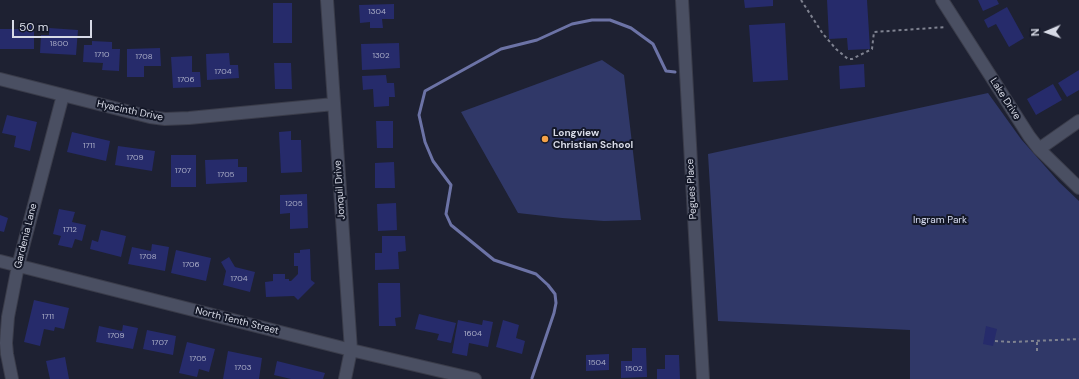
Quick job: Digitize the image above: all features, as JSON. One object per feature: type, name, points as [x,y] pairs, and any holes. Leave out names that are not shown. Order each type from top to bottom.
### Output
[{"type":"street","name":"Jonquil Drive","points":[[327,0],[351,350],[345,379]]},
{"type":"street","name":"Pegues Place","points":[[682,0],[703,379]]},
{"type":"street","name":"Lake Drive","points":[[942,0],[1029,136],[1039,149],[1079,188]]},
{"type":"street","name":"Hyacinth Drive","points":[[0,79],[150,117],[165,119],[334,104]]},
{"type":"street","name":"Gardenia Lane","points":[[12,379],[7,354],[6,334],[8,317],[18,266],[63,95]]},
{"type":"street","points":[[1039,149],[1079,121]]},
{"type":"street","name":"North Tenth Street","points":[[0,261],[351,350],[474,379]]},
{"type":"path","points":[[801,0],[823,34],[836,49],[848,59],[852,59],[872,49],[874,32],[947,27]]},
{"type":"path","points":[[995,341],[1011,342],[1079,339]]},
{"type":"path","points":[[1037,341],[1037,351]]},
{"type":"green space","points":[[602,60],[624,75],[641,220],[604,221],[518,213],[461,112]]},
{"type":"green space","name":"Ingram Park","points":[[988,93],[1021,139],[1059,182],[1079,201],[1079,379],[910,379],[910,330],[718,321],[708,154]]},
{"type":"building","points":[[744,0],[773,0],[773,6],[745,8]]},
{"type":"building","points":[[827,0],[867,0],[870,49],[848,50],[847,38],[829,39]]},
{"type":"building","points":[[978,0],[997,0],[999,4],[983,11]]},
{"type":"building","points":[[273,3],[292,3],[292,43],[273,43]]},
{"type":"building","points":[[394,4],[394,19],[382,19],[383,28],[370,28],[370,22],[360,23],[359,5]]},
{"type":"building","points":[[1007,7],[1024,38],[1009,47],[996,24],[988,28],[984,20]]},
{"type":"building","points":[[19,23],[34,23],[34,49],[0,49],[0,29],[19,29]]},
{"type":"building","points":[[785,23],[788,80],[753,82],[749,25]]},
{"type":"building","points":[[49,28],[78,30],[76,55],[40,53],[41,35],[49,35]]},
{"type":"building","points":[[92,41],[112,42],[112,49],[120,49],[119,71],[102,70],[103,63],[83,62],[84,45],[92,45]]},
{"type":"building","points":[[399,43],[400,68],[362,70],[361,44]]},
{"type":"building","points":[[160,48],[161,66],[144,66],[144,77],[127,77],[127,49]]},
{"type":"building","points":[[229,53],[230,65],[238,65],[239,78],[207,80],[206,54]]},
{"type":"building","points":[[192,56],[192,72],[200,72],[201,87],[173,88],[171,57]]},
{"type":"building","points":[[274,63],[291,63],[292,89],[275,89]]},
{"type":"building","points":[[864,64],[865,87],[840,89],[839,66]]},
{"type":"building","points":[[1079,70],[1079,90],[1067,97],[1058,83]]},
{"type":"building","points":[[386,75],[387,83],[394,83],[395,97],[389,97],[389,106],[374,107],[373,89],[363,90],[362,76]]},
{"type":"building","points":[[1053,84],[1062,100],[1036,115],[1027,99]]},
{"type":"building","points":[[7,115],[37,122],[30,151],[14,147],[16,136],[2,133]]},
{"type":"building","points":[[376,121],[393,121],[393,148],[377,148]]},
{"type":"building","points":[[291,131],[291,140],[301,140],[302,172],[281,173],[279,132]]},
{"type":"building","points":[[72,132],[110,141],[106,161],[67,152]]},
{"type":"building","points":[[118,146],[155,151],[152,171],[115,165]]},
{"type":"building","points":[[171,155],[196,155],[196,187],[171,187]]},
{"type":"building","points":[[238,159],[238,167],[247,167],[247,182],[206,184],[205,160]]},
{"type":"building","points":[[394,162],[395,188],[375,188],[375,163]]},
{"type":"building","points":[[307,194],[308,228],[290,229],[290,213],[280,214],[280,195]]},
{"type":"building","points":[[396,203],[397,230],[378,231],[377,204]]},
{"type":"building","points":[[59,209],[75,212],[72,222],[86,225],[82,241],[75,239],[72,248],[58,245],[61,236],[53,234]]},
{"type":"building","points":[[0,215],[8,218],[4,232],[0,231]]},
{"type":"building","points":[[101,230],[126,236],[121,257],[90,249],[92,240],[98,242]]},
{"type":"building","points":[[382,236],[405,236],[406,251],[398,252],[399,269],[375,270],[375,253],[382,253]]},
{"type":"building","points":[[152,244],[169,247],[165,271],[128,264],[132,247],[151,251]]},
{"type":"building","points":[[310,249],[311,280],[315,283],[298,300],[294,296],[266,297],[265,282],[273,281],[273,274],[285,274],[285,279],[289,279],[289,281],[291,281],[298,274],[298,266],[294,266],[294,253],[300,253],[300,250]]},
{"type":"building","points":[[176,250],[211,258],[206,281],[171,273]]},
{"type":"building","points":[[229,257],[235,267],[255,272],[250,292],[223,285],[226,271],[221,262]]},
{"type":"building","points":[[378,283],[400,283],[401,317],[395,318],[396,326],[379,326]]},
{"type":"building","points":[[34,300],[69,308],[64,329],[55,327],[54,331],[44,329],[40,346],[24,342]]},
{"type":"building","points":[[419,314],[456,323],[451,343],[437,340],[439,334],[415,329]]},
{"type":"building","points":[[458,320],[482,325],[483,320],[493,322],[488,347],[469,343],[467,356],[452,353]]},
{"type":"building","points":[[503,320],[519,325],[516,338],[525,341],[522,354],[496,347]]},
{"type":"building","points":[[123,325],[138,328],[133,349],[96,342],[99,326],[122,331]]},
{"type":"building","points":[[986,326],[997,329],[993,346],[983,344]]},
{"type":"building","points":[[147,330],[176,336],[173,355],[143,349]]},
{"type":"building","points":[[187,342],[215,349],[209,372],[199,369],[197,377],[179,373]]},
{"type":"building","points":[[632,348],[646,348],[647,377],[621,378],[621,361],[632,361]]},
{"type":"building","points":[[228,351],[262,358],[259,379],[223,379]]},
{"type":"building","points":[[609,354],[609,370],[586,371],[586,355]]},
{"type":"building","points":[[665,355],[679,355],[680,379],[657,379],[657,369],[665,369]]},
{"type":"building","points":[[65,357],[69,379],[50,379],[46,361]]},
{"type":"building","points":[[277,361],[325,373],[323,379],[291,379],[274,375]]},
{"type":"waterway","points":[[532,378],[554,313],[556,303],[555,294],[536,274],[494,260],[451,225],[446,214],[451,185],[433,161],[425,142],[419,115],[425,91],[501,49],[537,40],[572,24],[592,20],[610,20],[631,28],[653,44],[666,71],[675,72]]},
{"type":"place","name":"Longview Christian School","points":[[545,139]]}]
